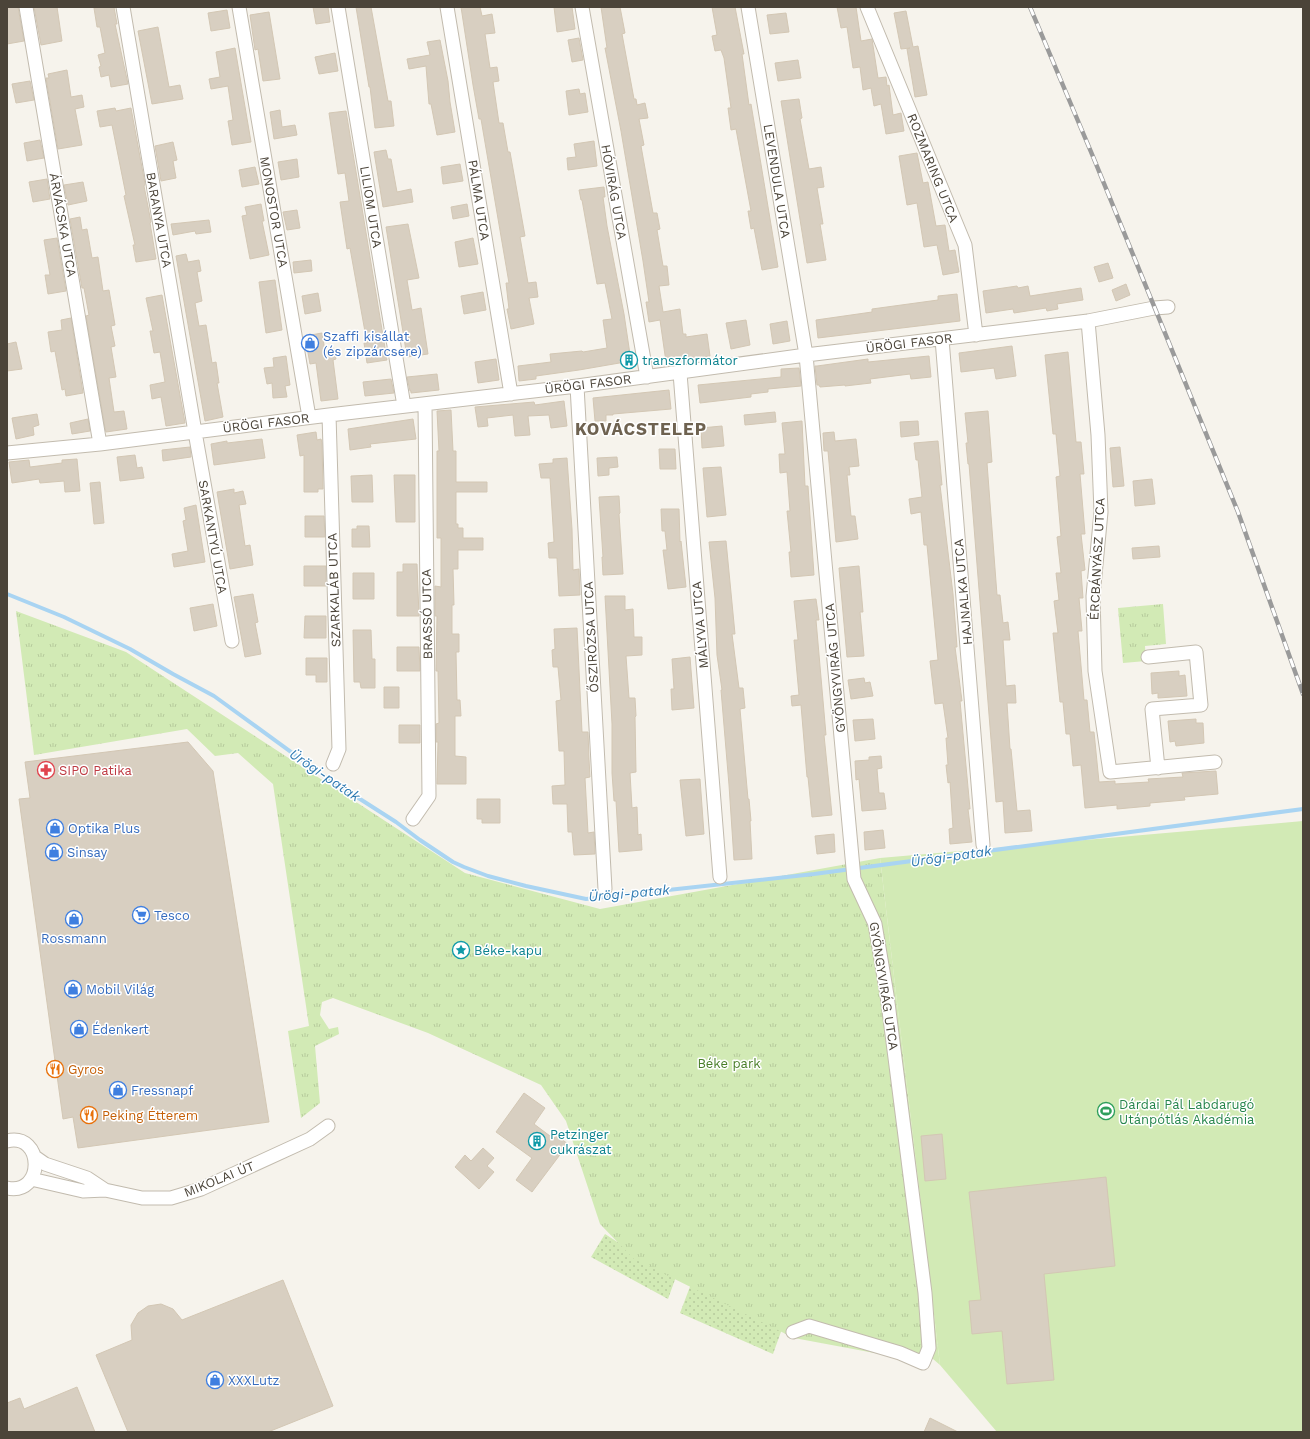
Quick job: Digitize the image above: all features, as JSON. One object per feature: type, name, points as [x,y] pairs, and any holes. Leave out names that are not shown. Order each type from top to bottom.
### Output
[{"type":"street","name":"ÁRVÁCSKA UTCA","points":[[26,7],[100,444]]},
{"type":"street","name":"BARANYA UTCA","points":[[123,7],[195,432]]},
{"type":"street","name":"MONOSTOR UTCA","points":[[239,7],[309,417]]},
{"type":"street","name":"LILIOM UTCA","points":[[338,7],[404,406]]},
{"type":"street","name":"PÁLMA UTCA","points":[[447,7],[511,394]]},
{"type":"street","name":"HÓVIRÁG UTCA","points":[[582,7],[646,377]]},
{"type":"street","name":"LEVENDULA UTCA","points":[[748,7],[806,355]]},
{"type":"street","name":"ROZMARING UTCA","points":[[867,7],[965,245],[976,335]]},
{"type":"street","name":"ÜRÖGI FASOR","points":[[7,451],[100,444],[309,417],[577,386],[806,355],[1088,321],[1154,308],[1168,307]]},
{"type":"street","name":"ÉRCBÁNYÁSZ UTCA","points":[[1088,321],[1098,435],[1101,512],[1093,596],[1095,671],[1110,772],[1215,762]]},
{"type":"street","name":"HAJNALKA UTCA","points":[[942,339],[983,845]]},
{"type":"street","name":"GYÖNGYVIRÁG UTCA","points":[[793,1332],[809,1326],[900,1353],[923,1363],[929,1348],[925,1293],[887,995],[876,924],[854,879],[806,355]]},
{"type":"street","name":"MÁLYVA UTCA","points":[[680,373],[720,877]]},
{"type":"street","name":"ŐSZIRÓZSA UTCA","points":[[577,386],[605,889]]},
{"type":"street","name":"BRASSÓ UTCA","points":[[413,819],[429,796],[425,404]]},
{"type":"street","name":"SZARKALÁB UTCA","points":[[329,415],[339,749],[333,764]]},
{"type":"street","name":"SARKANTYÚ UTCA","points":[[195,432],[232,641]]},
{"type":"street","points":[[1148,657],[1196,652],[1201,705],[1152,709],[1158,768]]},
{"type":"street","name":"MIKOLAI ÚT","points":[[31,1179],[83,1191],[105,1190],[127,1196],[151,1199],[171,1198],[200,1189],[310,1139],[328,1126]]},
{"type":"street","points":[[7,1142],[19,1141],[26,1144],[35,1157],[36,1165],[35,1172],[25,1185],[18,1188],[7,1188]]},
{"type":"street","points":[[35,1157],[45,1164],[87,1178],[105,1190]]},
{"type":"green space","points":[[1163,604],[1166,644],[1145,646],[1146,661],[1123,663],[1118,608]]},
{"type":"green space","name":"Béke park","points":[[16,611],[126,652],[465,873],[600,909],[880,858],[940,1365],[933,1359],[896,1357],[794,1338],[634,1259],[600,1224],[566,1121],[541,1085],[428,1033],[333,998],[322,1002],[320,1015],[329,1029],[338,1027],[339,1034],[315,1046],[320,1103],[301,1118],[288,1031],[309,1026],[273,784],[238,753],[215,756],[187,729],[34,755]]},
{"type":"green space","name":"Dárdai Pál Labdarugó Utánpótlás Akadémia","points":[[1303,821],[1303,1432],[997,1432],[940,1365],[880,858]]},
{"type":"green space","points":[[605,1234],[636,1254],[677,1274],[668,1299],[591,1257]]},
{"type":"green space","points":[[691,1284],[782,1329],[773,1354],[680,1313]]},
{"type":"building","points":[[7,7],[18,7],[24,41],[7,44]]},
{"type":"building","points":[[34,7],[57,7],[62,41],[41,45]]},
{"type":"building","points":[[114,7],[117,24],[115,24],[128,84],[111,87],[109,75],[101,77],[99,67],[101,66],[98,55],[105,53],[100,27],[97,27],[94,8]]},
{"type":"building","points":[[313,7],[328,7],[330,22],[316,24]]},
{"type":"building","points":[[356,7],[371,7],[388,101],[391,101],[394,126],[375,128],[370,87]]},
{"type":"building","points":[[461,7],[480,7],[482,16],[492,14],[495,33],[485,34],[490,68],[497,67],[499,81],[493,82],[499,123],[503,123],[508,152],[510,152],[525,236],[520,237],[528,283],[536,282],[538,297],[529,298],[534,324],[511,329],[507,309],[509,309],[506,283],[509,283],[481,119],[479,119],[473,85]]},
{"type":"building","points":[[554,7],[572,7],[575,29],[557,32]]},
{"type":"building","points":[[601,7],[620,7],[625,33],[622,34],[634,99],[636,99],[637,105],[645,103],[648,118],[639,119],[644,145],[641,146],[653,213],[657,213],[660,229],[657,230],[663,266],[667,266],[669,285],[659,286],[663,312],[680,309],[683,334],[686,334],[686,337],[707,334],[710,356],[666,362],[660,320],[649,322],[646,302],[649,302],[643,261],[605,48],[607,48]]},
{"type":"building","points":[[712,7],[735,7],[744,54],[742,54],[749,105],[751,104],[778,267],[762,270],[754,228],[751,229],[748,211],[751,211],[736,129],[731,130],[728,108],[731,108],[724,58],[721,50],[715,51],[712,36],[717,35]]},
{"type":"building","points":[[837,7],[856,7],[861,41],[872,39],[878,78],[886,77],[887,86],[889,85],[893,115],[901,113],[904,131],[886,134],[881,104],[874,106],[871,88],[863,90],[860,67],[853,68],[847,27],[841,28]]},
{"type":"building","points":[[227,10],[230,28],[211,31],[208,13]]},
{"type":"building","points":[[906,11],[913,47],[918,46],[927,95],[915,97],[907,49],[910,48],[901,49],[894,13]]},
{"type":"building","points":[[269,12],[280,79],[263,81],[258,49],[255,50],[250,15]]},
{"type":"building","points":[[786,13],[789,32],[770,34],[767,15]]},
{"type":"building","points":[[158,27],[169,87],[180,85],[183,99],[152,104],[138,31]]},
{"type":"building","points":[[579,38],[583,60],[572,62],[568,40]]},
{"type":"building","points":[[440,40],[448,81],[455,132],[437,135],[431,104],[429,104],[426,66],[409,69],[407,59],[430,55],[427,42]]},
{"type":"building","points":[[235,48],[251,142],[232,145],[228,121],[233,120],[228,86],[211,89],[209,79],[220,77],[216,52]]},
{"type":"building","points":[[335,53],[338,71],[319,74],[315,57]]},
{"type":"building","points":[[798,60],[801,78],[778,81],[775,63]]},
{"type":"building","points":[[67,70],[71,97],[82,95],[84,107],[75,109],[82,145],[58,149],[46,78],[49,78],[48,74]]},
{"type":"building","points":[[30,81],[34,100],[16,103],[12,84]]},
{"type":"building","points":[[579,89],[580,94],[585,93],[588,112],[569,115],[566,91]]},
{"type":"building","points":[[799,99],[802,118],[800,119],[809,169],[821,167],[824,187],[817,188],[823,224],[820,224],[826,260],[807,263],[781,101]]},
{"type":"building","points":[[115,108],[116,111],[131,108],[145,184],[144,186],[156,259],[136,262],[133,245],[135,245],[124,196],[126,195],[112,125],[100,127],[97,111]]},
{"type":"building","points":[[280,110],[282,127],[295,125],[297,135],[274,139],[270,112]]},
{"type":"building","points":[[346,111],[387,360],[367,363],[364,343],[367,343],[350,248],[347,249],[340,202],[349,201],[345,173],[338,174],[329,113]]},
{"type":"building","points":[[40,140],[44,158],[27,161],[24,143]]},
{"type":"building","points":[[594,141],[597,166],[568,170],[567,158],[576,157],[574,144]]},
{"type":"building","points":[[173,142],[177,160],[173,161],[176,178],[161,181],[155,146]]},
{"type":"building","points":[[386,150],[388,159],[391,159],[397,192],[411,189],[413,202],[383,207],[374,152]]},
{"type":"building","points":[[917,153],[923,183],[928,182],[936,226],[945,225],[949,251],[955,250],[959,272],[943,275],[937,245],[924,247],[917,203],[907,205],[899,156]]},
{"type":"building","points":[[297,159],[299,177],[281,180],[278,162]]},
{"type":"building","points":[[460,164],[463,181],[443,184],[441,167]]},
{"type":"building","points":[[255,167],[259,184],[242,187],[239,170]]},
{"type":"building","points":[[47,179],[50,199],[33,202],[29,182]]},
{"type":"building","points":[[83,182],[87,201],[68,205],[64,185]]},
{"type":"building","points":[[604,187],[605,197],[603,197],[607,226],[624,314],[631,361],[536,376],[536,379],[519,381],[518,366],[551,362],[550,354],[583,352],[607,348],[603,320],[612,319],[605,283],[597,284],[579,190]]},
{"type":"building","points":[[261,204],[264,221],[262,221],[269,255],[250,259],[242,216],[247,215],[245,207]]},
{"type":"building","points":[[467,204],[469,216],[453,219],[451,207]]},
{"type":"building","points":[[297,210],[300,228],[287,230],[283,212]]},
{"type":"building","points":[[80,217],[82,230],[87,229],[92,258],[98,257],[103,291],[109,290],[115,325],[111,326],[115,346],[111,347],[116,377],[109,378],[114,412],[124,411],[127,429],[106,432],[105,428],[86,316],[89,315],[84,288],[82,288],[70,219]]},
{"type":"building","points":[[209,220],[211,232],[196,234],[195,231],[173,235],[171,224]]},
{"type":"building","points":[[408,224],[419,278],[407,280],[412,310],[421,308],[428,354],[407,357],[386,227]]},
{"type":"building","points":[[57,238],[66,291],[48,294],[45,275],[50,275],[44,240]]},
{"type":"building","points":[[473,238],[478,264],[459,267],[455,242]]},
{"type":"building","points":[[186,254],[188,262],[199,260],[201,271],[197,272],[202,301],[195,303],[199,326],[206,325],[212,363],[216,362],[219,383],[217,383],[223,417],[205,421],[176,256]]},
{"type":"building","points":[[311,260],[312,271],[294,273],[293,262]]},
{"type":"building","points":[[1108,263],[1113,278],[1099,282],[1094,267]]},
{"type":"building","points":[[275,280],[282,330],[266,333],[259,282]]},
{"type":"building","points":[[1126,284],[1130,295],[1116,301],[1112,290]]},
{"type":"building","points":[[1017,286],[1018,288],[1028,286],[1030,296],[1081,288],[1083,300],[1057,304],[1058,309],[1047,311],[1046,308],[1014,313],[1013,309],[986,313],[983,291]]},
{"type":"building","points":[[483,292],[486,310],[464,314],[461,296]]},
{"type":"building","points":[[318,293],[321,311],[305,314],[302,296]]},
{"type":"building","points":[[957,294],[960,321],[818,338],[816,320],[872,312],[872,309],[938,300],[938,296]]},
{"type":"building","points":[[162,295],[185,423],[166,426],[161,397],[152,399],[150,385],[165,382],[160,352],[154,353],[150,331],[153,331],[146,298]]},
{"type":"building","points":[[71,318],[83,393],[66,396],[65,389],[62,390],[55,351],[51,352],[48,332],[62,330],[61,320]]},
{"type":"building","points":[[746,320],[750,345],[731,349],[726,323]]},
{"type":"building","points":[[787,321],[790,341],[773,344],[770,324]]},
{"type":"building","points":[[322,333],[325,351],[334,349],[336,359],[333,360],[338,399],[321,401],[316,363],[310,364],[305,336]]},
{"type":"building","points":[[16,342],[22,369],[7,371],[7,344]]},
{"type":"building","points":[[1012,346],[1016,376],[996,379],[994,368],[961,372],[959,353]]},
{"type":"building","points":[[1068,352],[1076,442],[1081,442],[1084,474],[1080,474],[1085,534],[1081,534],[1085,570],[1081,571],[1083,598],[1079,598],[1082,631],[1078,631],[1084,700],[1087,700],[1090,732],[1094,732],[1099,782],[1115,781],[1115,784],[1149,782],[1148,779],[1183,777],[1182,773],[1216,771],[1218,794],[1184,797],[1185,800],[1150,803],[1150,806],[1117,809],[1117,805],[1085,808],[1081,765],[1073,766],[1070,734],[1066,734],[1063,702],[1060,702],[1053,633],[1058,633],[1054,601],[1059,600],[1056,573],[1061,573],[1057,537],[1061,536],[1056,477],[1060,476],[1056,434],[1053,434],[1045,355]]},
{"type":"building","points":[[286,356],[290,385],[285,386],[287,397],[273,398],[272,383],[267,384],[264,368],[274,367],[273,358]]},
{"type":"building","points":[[929,356],[931,377],[911,379],[910,374],[870,379],[871,383],[820,387],[817,385],[815,366],[868,359],[868,362]]},
{"type":"building","points":[[496,359],[499,380],[478,383],[475,362]]},
{"type":"building","points":[[799,368],[801,386],[768,389],[768,392],[751,394],[751,397],[700,403],[698,385],[781,377],[781,369]]},
{"type":"building","points":[[437,374],[439,390],[411,393],[407,377]]},
{"type":"building","points":[[391,379],[394,393],[365,396],[363,382]]},
{"type":"building","points":[[669,390],[671,409],[606,415],[606,421],[595,421],[593,398]]},
{"type":"building","points":[[564,401],[567,426],[551,428],[549,415],[528,416],[530,435],[515,436],[513,415],[487,418],[488,426],[478,427],[475,407],[534,402],[535,405]]},
{"type":"building","points":[[451,410],[453,451],[456,451],[456,482],[487,482],[487,492],[456,492],[456,524],[458,524],[458,528],[463,528],[463,538],[483,538],[483,550],[458,550],[458,569],[453,569],[454,605],[452,605],[452,634],[459,634],[459,652],[456,652],[457,700],[460,700],[461,716],[455,716],[455,756],[466,757],[466,784],[437,784],[438,742],[436,742],[436,724],[439,723],[438,671],[436,671],[437,616],[435,616],[435,586],[441,587],[441,538],[437,538],[437,451],[439,451],[437,411]]},
{"type":"building","points":[[988,411],[992,462],[987,463],[997,595],[1000,595],[1003,623],[1008,622],[1010,640],[1003,640],[1006,686],[1015,685],[1016,703],[1007,703],[1010,749],[1017,811],[1030,810],[1032,831],[1005,833],[1003,801],[996,802],[969,464],[966,443],[968,443],[965,413]]},
{"type":"building","points":[[775,412],[776,422],[745,425],[744,415]]},
{"type":"building","points":[[37,414],[39,425],[33,427],[34,435],[16,439],[12,418]]},
{"type":"building","points":[[88,419],[90,431],[72,434],[70,423]]},
{"type":"building","points":[[413,419],[416,439],[370,444],[371,447],[350,450],[348,429]]},
{"type":"building","points":[[802,421],[805,486],[808,486],[814,575],[791,577],[789,552],[791,552],[787,511],[790,511],[787,472],[780,473],[779,454],[785,454],[782,423]]},
{"type":"building","points":[[918,421],[919,435],[901,437],[900,422]]},
{"type":"building","points":[[722,426],[724,446],[702,448],[701,428]]},
{"type":"building","points":[[316,432],[317,440],[321,439],[322,443],[323,489],[318,489],[318,492],[304,492],[304,455],[300,456],[297,435]]},
{"type":"building","points":[[834,432],[835,441],[856,439],[859,466],[849,467],[850,475],[847,475],[851,516],[855,516],[858,539],[836,542],[828,451],[824,451],[823,433]]},
{"type":"building","points":[[262,439],[265,458],[214,465],[211,444],[227,441],[227,443]]},
{"type":"building","points":[[938,441],[942,485],[940,485],[953,594],[957,647],[955,647],[962,701],[960,701],[972,842],[950,844],[949,829],[953,828],[950,782],[948,783],[946,765],[948,765],[946,738],[948,738],[943,703],[935,704],[930,661],[938,660],[927,545],[924,545],[921,512],[911,514],[909,499],[922,497],[918,460],[916,460],[914,443]]},
{"type":"building","points":[[190,447],[191,457],[163,461],[162,450]]},
{"type":"building","points":[[1120,447],[1124,486],[1113,487],[1110,448]]},
{"type":"building","points":[[659,449],[675,449],[676,469],[660,469]]},
{"type":"building","points":[[135,455],[137,468],[142,467],[144,478],[120,481],[117,457]]},
{"type":"building","points":[[617,457],[618,467],[609,468],[609,475],[598,476],[597,458]]},
{"type":"building","points":[[567,458],[573,570],[579,569],[580,595],[559,596],[557,558],[549,558],[548,543],[554,542],[550,478],[541,478],[539,464],[553,463],[553,459]]},
{"type":"building","points":[[77,459],[80,491],[65,492],[64,481],[40,483],[39,479],[12,483],[9,462],[29,460],[30,467],[62,463],[62,460]]},
{"type":"building","points":[[721,467],[726,515],[707,517],[703,468]]},
{"type":"building","points":[[372,475],[373,502],[352,502],[351,476]]},
{"type":"building","points":[[394,475],[415,475],[415,522],[396,522]]},
{"type":"building","points":[[1152,479],[1155,504],[1135,506],[1133,481]]},
{"type":"building","points":[[100,482],[104,523],[94,524],[90,483]]},
{"type":"building","points":[[234,489],[234,493],[243,491],[246,504],[239,505],[245,546],[250,545],[253,565],[230,569],[217,492]]},
{"type":"building","points":[[619,496],[623,574],[603,575],[599,497]]},
{"type":"building","points":[[196,505],[205,562],[174,567],[172,554],[188,551],[183,521],[186,520],[184,508]]},
{"type":"building","points":[[661,509],[679,509],[680,542],[681,541],[686,587],[668,589],[663,550],[667,550],[665,531],[662,531]]},
{"type":"building","points":[[305,516],[324,516],[325,537],[305,537]]},
{"type":"building","points":[[357,526],[369,526],[370,547],[352,547],[352,529],[357,529]]},
{"type":"building","points":[[726,541],[735,634],[732,634],[739,688],[743,688],[745,708],[740,709],[751,821],[752,859],[734,860],[722,690],[717,655],[715,598],[709,542]]},
{"type":"building","points":[[1159,546],[1160,557],[1133,559],[1132,548]]},
{"type":"building","points":[[403,564],[417,564],[419,616],[397,616],[397,572],[403,572]]},
{"type":"building","points":[[304,566],[326,566],[326,586],[304,586]]},
{"type":"building","points":[[859,566],[863,612],[860,612],[864,656],[847,657],[839,568]]},
{"type":"building","points":[[353,573],[374,573],[374,599],[353,599]]},
{"type":"building","points":[[253,594],[258,622],[255,623],[261,654],[245,657],[234,597]]},
{"type":"building","points":[[605,596],[625,596],[625,610],[633,609],[634,637],[642,637],[642,655],[626,656],[629,698],[635,698],[636,716],[636,772],[630,773],[632,808],[637,807],[638,835],[641,834],[642,850],[619,852],[616,801],[614,801],[612,773],[612,724]]},
{"type":"building","points":[[816,599],[819,620],[816,620],[826,735],[824,735],[832,815],[812,817],[801,705],[792,706],[791,696],[799,695],[794,640],[798,640],[794,601]]},
{"type":"building","points":[[213,604],[217,626],[194,631],[190,608]]},
{"type":"building","points":[[305,616],[326,616],[326,638],[304,638]]},
{"type":"building","points":[[577,628],[582,732],[588,732],[590,777],[585,778],[588,833],[594,832],[595,854],[574,855],[572,832],[568,832],[567,804],[553,804],[552,786],[565,785],[564,751],[559,751],[556,701],[561,700],[558,667],[553,667],[552,650],[555,649],[554,629]]},
{"type":"building","points":[[353,630],[371,630],[372,659],[375,659],[375,688],[361,688],[360,682],[354,682]]},
{"type":"building","points":[[397,647],[419,647],[420,671],[397,671]]},
{"type":"building","points":[[690,657],[694,708],[672,710],[671,689],[674,689],[672,659]]},
{"type":"building","points":[[306,658],[327,658],[327,682],[316,682],[316,675],[306,675]]},
{"type":"building","points":[[1179,671],[1179,676],[1185,675],[1187,696],[1158,698],[1158,693],[1152,694],[1151,673]]},
{"type":"building","points":[[864,678],[865,683],[870,682],[873,696],[851,699],[848,680]]},
{"type":"building","points":[[384,687],[399,687],[399,708],[384,708]]},
{"type":"building","points":[[873,719],[875,739],[855,741],[853,720]]},
{"type":"building","points":[[1196,719],[1196,723],[1203,723],[1204,743],[1176,746],[1175,741],[1170,742],[1168,721]]},
{"type":"building","points":[[399,725],[420,725],[420,743],[399,743]]},
{"type":"building","name":"Tesco","points":[[188,742],[213,771],[269,1122],[78,1148],[73,1117],[63,1119],[19,799],[30,798],[25,762]]},
{"type":"building","points":[[881,756],[882,768],[877,769],[879,793],[884,793],[886,809],[862,811],[859,779],[856,780],[855,761],[869,760],[869,757]]},
{"type":"building","points":[[700,779],[704,834],[686,836],[680,780]]},
{"type":"building","points":[[477,799],[500,799],[500,823],[482,823],[482,819],[477,819]]},
{"type":"building","points":[[883,830],[885,848],[865,850],[864,832]]},
{"type":"building","points":[[834,834],[835,852],[817,854],[815,836]]},
{"type":"building","name":"Petzinger cukrászat","points":[[524,1093],[545,1108],[534,1124],[554,1139],[556,1135],[568,1144],[532,1192],[516,1180],[532,1158],[496,1132]]},
{"type":"building","points":[[942,1134],[946,1179],[925,1181],[921,1136]]},
{"type":"building","points":[[483,1148],[494,1158],[487,1166],[494,1172],[479,1189],[455,1167],[465,1155],[471,1161]]},
{"type":"building","points":[[1106,1177],[1115,1266],[1044,1274],[1054,1380],[1007,1384],[1002,1331],[972,1334],[969,1301],[981,1300],[969,1192]]},
{"type":"building","name":"XXXLutz","points":[[283,1280],[333,1406],[268,1432],[128,1432],[96,1355],[132,1340],[131,1325],[138,1313],[148,1306],[161,1304],[173,1309],[182,1320]]},
{"type":"building","points":[[77,1387],[95,1432],[7,1432],[7,1403],[20,1398],[24,1409]]},
{"type":"building","points":[[930,1418],[958,1432],[924,1432]]},
{"type":"waterway","name":"Ürögi-patak","points":[[7,594],[64,617],[130,649],[214,696],[324,776],[396,822],[453,862],[488,876],[586,899],[814,874],[1303,809]]},
{"type":"railway","points":[[1030,7],[1094,159],[1238,512],[1303,694]]},
{"type":"place","name":"Szaffi kisállat (és zipzárcsere)","points":[[310,343]]},
{"type":"place","name":"transzformátor","points":[[629,360]]},
{"type":"place","name":"SIPO Patika","points":[[46,770]]},
{"type":"place","name":"Optika Plus","points":[[55,828]]},
{"type":"place","name":"Sinsay","points":[[54,852]]},
{"type":"place","name":"Tesco","points":[[141,915]]},
{"type":"place","name":"Rossmann","points":[[74,919]]},
{"type":"place","name":"Béke-kapu","points":[[461,950]]},
{"type":"place","name":"Mobil Világ","points":[[73,989]]},
{"type":"place","name":"Édenkert","points":[[79,1029]]},
{"type":"place","name":"Gyros","points":[[55,1069]]},
{"type":"place","name":"Fressnapf","points":[[118,1090]]},
{"type":"place","name":"Dárdai Pál Labdarugó Utánpótlás Akadémia","points":[[1106,1111]]},
{"type":"place","name":"Peking Étterem","points":[[89,1115]]},
{"type":"place","name":"Petzinger cukrászat","points":[[537,1141]]},
{"type":"place","name":"XXXLutz","points":[[215,1380]]},
{"type":"district","name":"KOVÁCSTELEP","points":[[641,429]]}]
